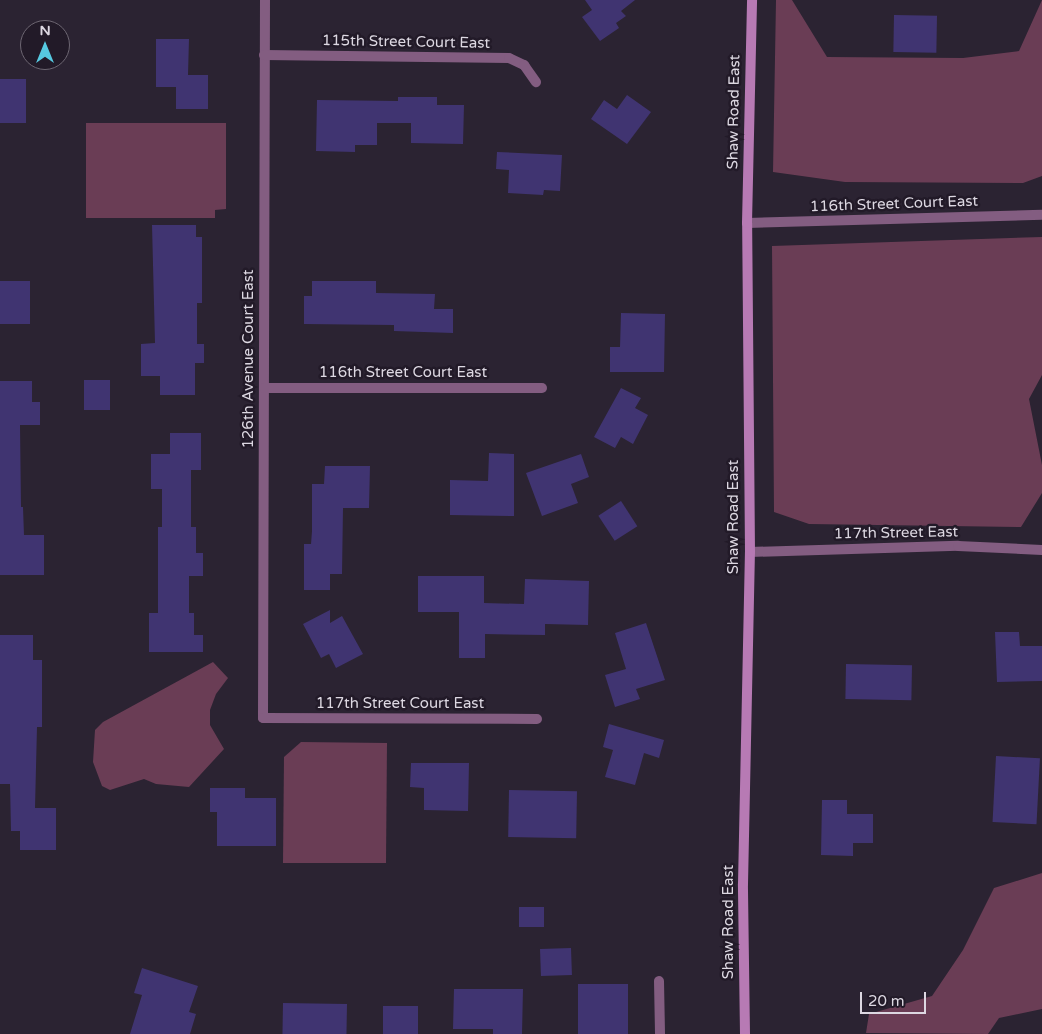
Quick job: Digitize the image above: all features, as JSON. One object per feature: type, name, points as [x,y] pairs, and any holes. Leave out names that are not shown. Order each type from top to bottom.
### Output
[{"type":"main road","name":"Shaw Road East","points":[[745,1034],[743,884],[750,552],[747,223],[752,0]]},
{"type":"street","name":"126th Avenue Court East","points":[[263,718],[264,0]]},
{"type":"street","name":"115th Street Court East","points":[[264,56],[509,58],[524,65],[536,82]]},
{"type":"street","name":"116th Street Court East","points":[[747,223],[1042,215]]},
{"type":"street","name":"116th Street Court East","points":[[264,388],[542,388]]},
{"type":"street","name":"117th Street East","points":[[750,552],[958,546],[1042,550]]},
{"type":"street","name":"117th Street Court East","points":[[263,718],[537,719]]},
{"type":"street","points":[[659,981],[660,1034]]},
{"type":"shaded area","points":[[776,0],[792,0],[827,57],[963,58],[1019,51],[1042,0],[1042,176],[1023,183],[845,182],[773,172]]},
{"type":"shaded area","points":[[86,123],[226,123],[226,209],[215,210],[215,218],[86,218]]},
{"type":"shaded area","points":[[1042,237],[1042,375],[1029,399],[1042,465],[1042,493],[1021,527],[809,524],[774,512],[772,246]]},
{"type":"shaded area","points":[[213,662],[228,678],[216,694],[210,710],[210,725],[224,749],[189,787],[156,784],[144,779],[110,790],[102,786],[93,762],[95,730],[103,722]]},
{"type":"shaded area","points":[[301,742],[387,743],[386,863],[283,863],[284,757]]},
{"type":"shaded area","points":[[1042,873],[1042,1009],[999,1018],[988,1034],[866,1033],[869,1014],[932,996],[963,950],[994,888]]},
{"type":"building","points":[[585,0],[635,0],[621,11],[626,16],[616,23],[619,28],[600,41],[582,17],[592,10]]},
{"type":"building","points":[[894,15],[937,16],[936,53],[893,52]]},
{"type":"building","points":[[156,39],[189,39],[188,75],[208,75],[208,109],[176,109],[176,87],[156,87]]},
{"type":"building","points":[[0,79],[26,79],[26,123],[0,123]]},
{"type":"building","points":[[627,95],[651,112],[627,144],[591,119],[604,100],[617,109]]},
{"type":"building","points":[[398,97],[437,97],[437,105],[464,105],[463,144],[411,143],[411,123],[377,123],[377,145],[355,145],[355,152],[316,151],[317,100],[398,101]]},
{"type":"building","points":[[497,152],[562,155],[560,191],[544,190],[543,195],[508,193],[509,170],[496,169]]},
{"type":"building","points":[[152,225],[196,225],[196,237],[202,237],[202,303],[197,303],[197,344],[204,344],[204,363],[195,363],[195,395],[160,395],[160,376],[141,376],[141,344],[155,343]]},
{"type":"building","points":[[0,281],[30,281],[30,324],[0,324]]},
{"type":"building","points":[[312,281],[376,281],[376,293],[435,294],[434,309],[453,309],[453,333],[394,331],[394,325],[304,324],[304,296],[312,296]]},
{"type":"building","points":[[621,313],[665,314],[664,372],[610,372],[610,347],[620,347]]},
{"type":"building","points":[[84,380],[110,380],[110,410],[84,410]]},
{"type":"building","points":[[0,381],[32,381],[32,402],[40,402],[40,425],[20,425],[21,507],[23,507],[24,535],[44,535],[44,575],[0,575]]},
{"type":"building","points":[[621,388],[641,398],[635,408],[648,415],[633,444],[621,437],[615,448],[594,437]]},
{"type":"building","points":[[170,433],[201,433],[201,470],[191,470],[191,527],[196,527],[196,553],[203,553],[203,576],[189,576],[189,613],[194,613],[194,635],[203,635],[203,652],[149,652],[149,613],[158,613],[158,527],[162,527],[162,489],[151,489],[151,454],[170,454]]},
{"type":"building","points":[[489,453],[514,454],[514,516],[450,515],[450,480],[488,481]]},
{"type":"building","points":[[581,454],[589,477],[571,484],[578,503],[542,516],[526,473]]},
{"type":"building","points":[[325,466],[370,466],[369,508],[343,508],[342,574],[330,574],[330,590],[304,590],[304,544],[311,544],[312,531],[312,484],[324,484]]},
{"type":"building","points":[[621,501],[637,526],[615,541],[598,516]]},
{"type":"building","points":[[418,576],[484,576],[484,603],[524,604],[525,579],[589,581],[588,625],[545,624],[545,635],[485,634],[485,658],[459,658],[459,612],[418,612]]},
{"type":"building","points":[[330,610],[330,623],[342,616],[363,654],[336,668],[329,654],[321,658],[303,624]]},
{"type":"building","points":[[646,623],[665,680],[636,689],[640,699],[615,707],[605,675],[626,669],[615,633]]},
{"type":"building","points":[[995,632],[1019,632],[1020,646],[1042,646],[1042,681],[997,682]]},
{"type":"building","points":[[0,635],[33,635],[33,660],[42,660],[42,727],[37,727],[35,808],[56,808],[56,850],[20,850],[20,831],[11,831],[10,784],[0,784]]},
{"type":"building","points":[[846,664],[912,665],[911,700],[845,699]]},
{"type":"building","points":[[609,724],[664,740],[659,758],[644,753],[635,785],[605,777],[613,750],[603,747]]},
{"type":"building","points":[[996,756],[1040,758],[1036,824],[993,822]]},
{"type":"building","points":[[411,763],[469,763],[468,811],[424,810],[424,788],[410,787]]},
{"type":"building","points":[[210,788],[245,788],[245,798],[276,798],[276,846],[217,846],[217,812],[210,812]]},
{"type":"building","points":[[509,790],[577,791],[576,838],[508,837]]},
{"type":"building","points":[[822,800],[847,800],[847,814],[873,814],[873,843],[853,843],[853,856],[821,855]]},
{"type":"building","points":[[519,907],[544,907],[544,927],[519,927]]},
{"type":"building","points":[[571,948],[572,975],[541,976],[540,949]]},
{"type":"building","points":[[142,968],[198,986],[189,1012],[196,1014],[190,1034],[130,1034],[142,995],[134,993]]},
{"type":"building","points":[[578,984],[628,984],[628,1034],[578,1034]]},
{"type":"building","points":[[454,989],[523,989],[522,1034],[493,1034],[493,1029],[453,1029]]},
{"type":"building","points":[[283,1003],[347,1004],[346,1034],[282,1034]]},
{"type":"building","points":[[383,1006],[418,1006],[418,1034],[383,1034]]}]
